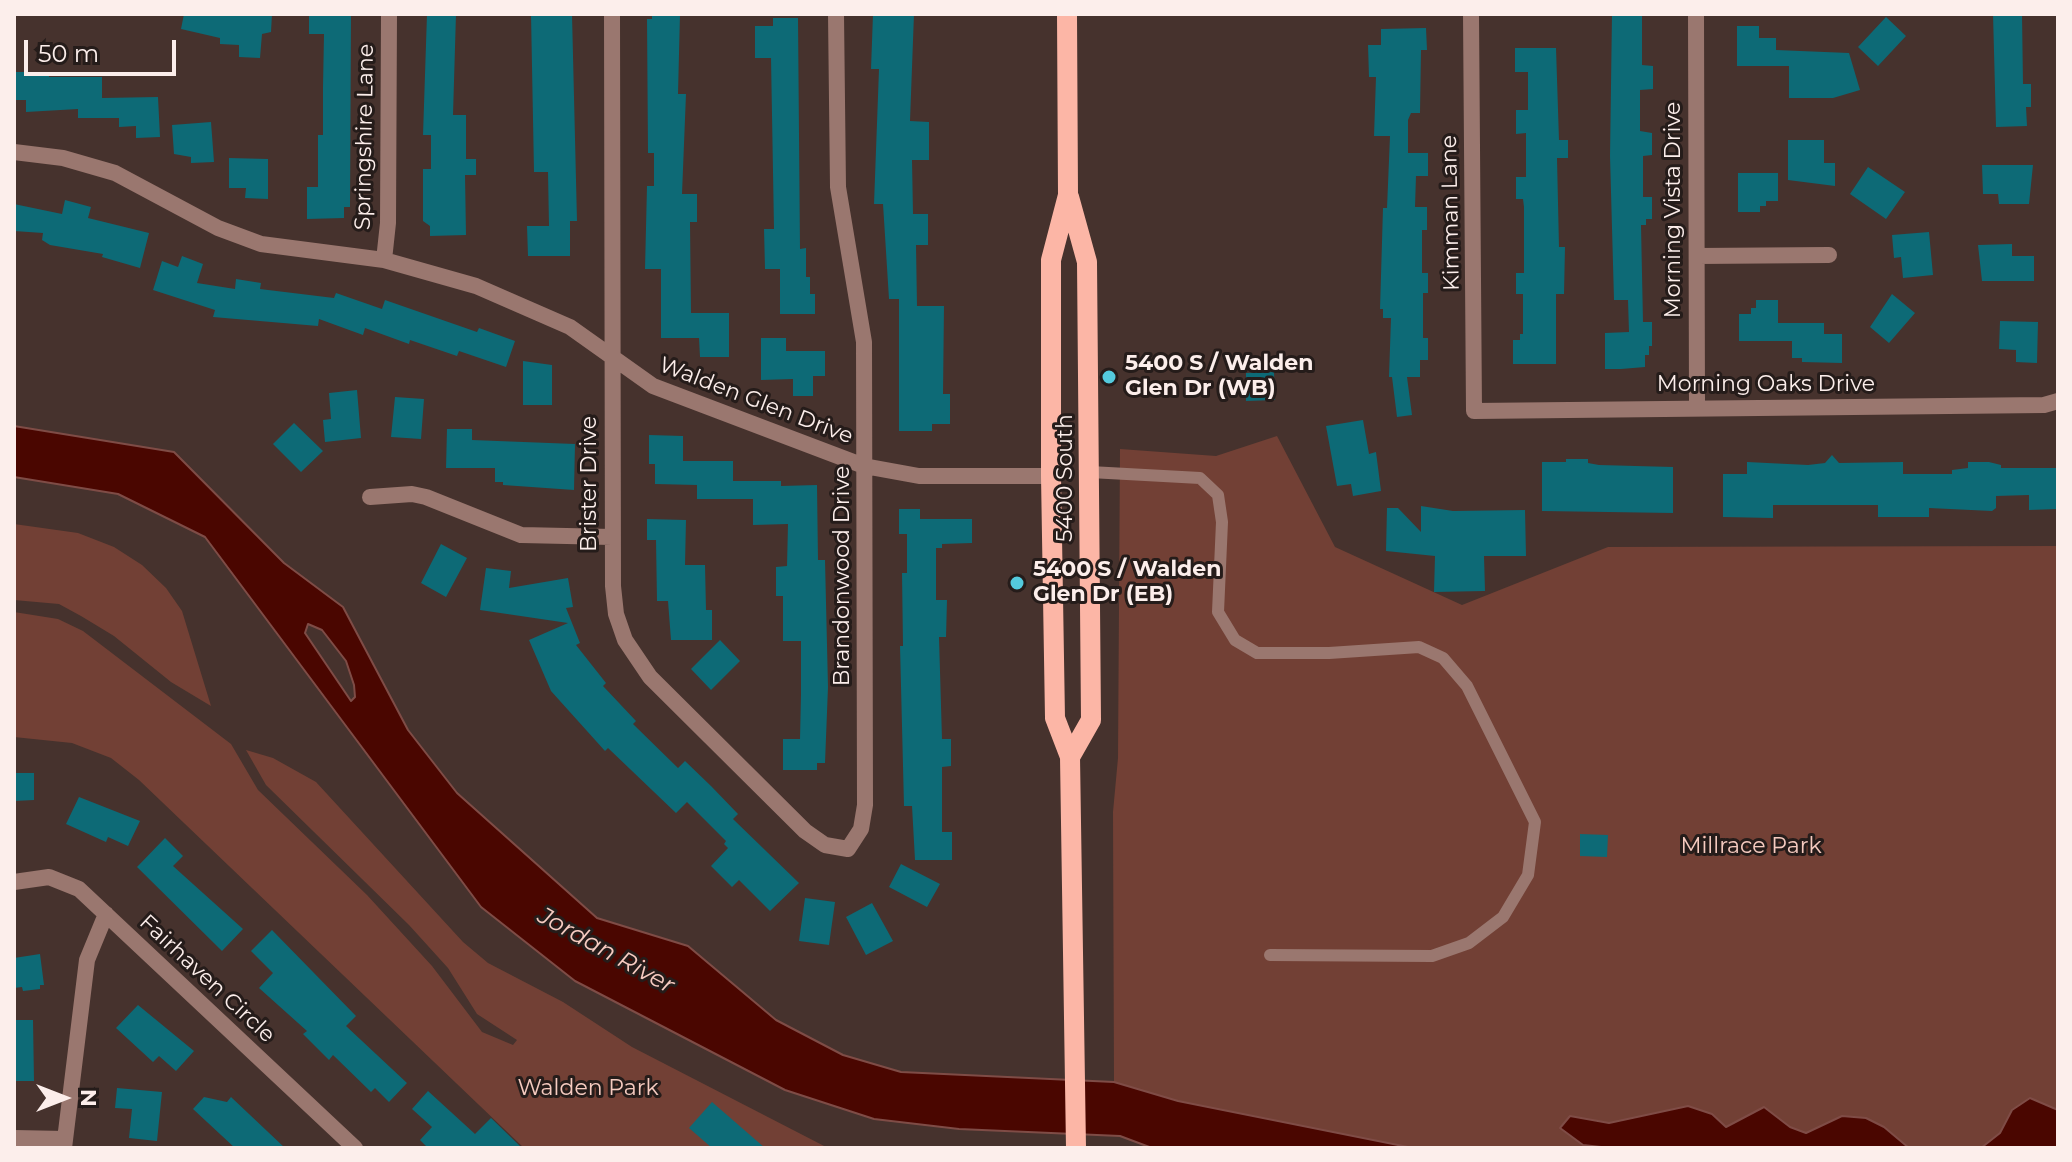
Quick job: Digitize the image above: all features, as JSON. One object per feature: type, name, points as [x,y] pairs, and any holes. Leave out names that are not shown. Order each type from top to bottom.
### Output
[{"type":"main road","name":"5400 South","points":[[1067,14],[1068,195],[1051,260],[1051,476],[1055,718],[1070,757],[1076,1148]]},
{"type":"main road","name":"5400 South","points":[[1068,195],[1087,262],[1091,720],[1070,757]]},
{"type":"street","name":"Springshire Lane","points":[[384,260],[388,223],[389,14]]},
{"type":"street","name":"Brister Drive","points":[[612,14],[612,537],[616,614],[625,640],[641,665],[805,831],[825,845],[848,849]]},
{"type":"street","name":"Brandonwood Drive","points":[[836,14],[838,187],[864,333],[865,805],[861,829],[848,849]]},
{"type":"street","name":"Kimman Lane","points":[[1471,14],[1474,411]]},
{"type":"street","name":"Morning Vista Drive","points":[[1696,14],[1697,406]]},
{"type":"street","name":"Walden Glen Drive","points":[[14,152],[63,158],[115,173],[218,228],[261,244],[384,260],[445,276],[540,311],[570,327],[612,360],[653,386],[864,466],[919,476],[1051,476]]},
{"type":"street","points":[[1697,256],[1829,255]]},
{"type":"street","name":"Morning Oaks Drive","points":[[1474,411],[1697,406],[2044,405],[2058,401]]},
{"type":"street","points":[[370,497],[412,494],[426,497],[488,525],[521,535],[612,537]]},
{"type":"street","name":"Fairhaven Circle","points":[[14,882],[49,877],[65,881],[106,914],[355,1148]]},
{"type":"street","points":[[14,1138],[64,1144],[87,960],[106,914]]},
{"type":"lane","points":[[1090,472],[1200,478],[1218,495],[1222,522],[1218,612],[1235,640],[1257,653],[1329,653],[1419,647],[1443,658],[1467,686],[1535,822],[1528,875],[1503,917],[1469,943],[1432,956],[1270,955]]},
{"type":"green space","name":"Millrace Park","points":[[1277,436],[1335,547],[1462,605],[1608,547],[2058,546],[2058,1148],[1413,1148],[1178,1101],[1114,1082],[1113,812],[1118,758],[1120,449],[1216,456]]},
{"type":"green space","points":[[14,524],[78,533],[114,547],[142,565],[166,588],[182,611],[211,706],[171,682],[114,636],[59,604],[14,600]]},
{"type":"green space","name":"Walden Park","points":[[14,612],[58,619],[83,631],[231,744],[258,790],[367,895],[432,966],[482,1032],[513,1045],[517,1040],[477,1014],[448,968],[409,925],[266,785],[246,750],[273,758],[316,782],[463,942],[488,963],[563,1002],[632,1047],[828,1148],[524,1148],[139,780],[111,758],[72,743],[14,737]]},
{"type":"water","name":"Jordan River","points":[[14,426],[174,452],[284,563],[343,607],[408,730],[457,793],[597,918],[688,946],[776,1020],[843,1055],[901,1072],[1114,1082],[1178,1101],[1413,1148],[1152,1148],[1120,1136],[959,1129],[874,1119],[785,1090],[575,981],[481,907],[205,537],[118,494],[14,477]],"holes":[[[308,624],[322,630],[346,661],[354,685],[355,697],[351,701],[305,633]]]},
{"type":"water","points":[[2030,1098],[2058,1110],[2058,1148],[1981,1148],[2000,1133],[2012,1110]]},
{"type":"water","points":[[1688,1106],[1712,1114],[1726,1127],[1764,1107],[1790,1127],[1806,1133],[1842,1116],[1866,1118],[1884,1127],[1909,1148],[1610,1148],[1583,1145],[1560,1128],[1570,1116],[1609,1123]]},
{"type":"building","points":[[184,14],[272,14],[271,32],[262,34],[260,58],[239,57],[239,45],[220,44],[220,38],[181,29]]},
{"type":"building","points":[[309,14],[351,14],[350,207],[344,207],[344,218],[307,219],[307,187],[318,187],[318,135],[323,135],[324,34],[309,34]]},
{"type":"building","points":[[427,14],[456,14],[453,115],[466,115],[466,159],[476,159],[476,175],[465,175],[466,235],[430,236],[430,226],[423,221],[423,169],[431,169],[431,135],[423,135]]},
{"type":"building","points":[[531,14],[572,14],[577,221],[570,221],[570,256],[528,256],[527,226],[549,226],[548,172],[534,172]]},
{"type":"building","points":[[652,14],[680,14],[678,94],[686,94],[682,194],[697,194],[697,222],[690,222],[691,313],[729,313],[729,357],[700,357],[699,338],[661,338],[661,269],[645,269],[647,186],[654,186],[654,153],[648,153],[647,19],[652,19]]},
{"type":"building","points":[[873,14],[914,14],[910,121],[929,122],[929,160],[912,160],[913,214],[928,214],[928,245],[916,245],[917,306],[944,306],[943,394],[950,394],[950,424],[932,424],[932,431],[899,431],[899,299],[889,299],[883,204],[874,204],[879,69],[871,69]]},
{"type":"building","points":[[1612,14],[1642,14],[1642,65],[1653,66],[1653,89],[1640,90],[1640,131],[1652,133],[1652,155],[1643,156],[1643,197],[1652,197],[1652,219],[1646,219],[1646,225],[1641,225],[1643,322],[1652,322],[1652,346],[1649,346],[1649,355],[1645,355],[1645,367],[1621,369],[1605,369],[1605,333],[1629,332],[1628,300],[1614,300],[1610,156]]},
{"type":"building","points":[[1993,14],[2022,14],[2023,84],[2031,84],[2031,107],[2026,107],[2027,126],[1996,127]]},
{"type":"building","points":[[1886,17],[1906,36],[1878,66],[1858,47]]},
{"type":"building","points":[[773,18],[798,18],[800,249],[806,248],[806,277],[810,277],[810,294],[815,294],[815,314],[780,314],[780,269],[765,269],[764,229],[774,229],[771,58],[755,58],[755,26],[773,26]]},
{"type":"building","points":[[1737,26],[1759,26],[1759,38],[1776,38],[1776,50],[1849,53],[1860,90],[1833,98],[1789,98],[1789,66],[1737,66]]},
{"type":"building","points":[[1426,28],[1427,50],[1421,50],[1420,113],[1411,113],[1408,120],[1408,153],[1428,153],[1428,176],[1416,176],[1415,207],[1427,207],[1427,230],[1422,230],[1422,273],[1428,273],[1428,293],[1423,293],[1423,338],[1428,338],[1428,360],[1420,360],[1420,377],[1407,377],[1412,415],[1397,417],[1392,377],[1389,377],[1391,318],[1383,318],[1383,309],[1380,309],[1383,208],[1387,208],[1390,136],[1374,136],[1376,77],[1369,77],[1368,45],[1381,45],[1381,29]]},
{"type":"building","points":[[1515,48],[1556,48],[1559,140],[1568,140],[1568,158],[1557,158],[1559,247],[1565,247],[1564,294],[1556,294],[1556,364],[1513,364],[1513,340],[1520,340],[1520,334],[1523,334],[1523,294],[1516,294],[1516,273],[1524,273],[1524,207],[1523,199],[1516,199],[1516,177],[1526,177],[1526,133],[1516,134],[1516,110],[1528,110],[1528,72],[1515,72]]},
{"type":"building","points":[[14,72],[49,72],[49,77],[102,77],[102,98],[158,97],[160,137],[136,138],[136,126],[119,127],[119,118],[78,118],[78,109],[26,112],[26,100],[14,100]]},
{"type":"building","points":[[211,122],[214,162],[191,163],[191,157],[174,154],[172,125]]},
{"type":"building","points":[[1788,140],[1824,140],[1824,163],[1835,163],[1835,186],[1788,180]]},
{"type":"building","points":[[229,158],[268,159],[268,199],[245,198],[246,188],[229,188]]},
{"type":"building","points":[[1982,165],[2033,165],[2029,204],[1999,204],[1998,194],[1983,194]]},
{"type":"building","points":[[1868,167],[1905,192],[1886,219],[1850,194]]},
{"type":"building","points":[[1738,173],[1778,173],[1778,201],[1766,201],[1766,206],[1760,206],[1760,212],[1738,212]]},
{"type":"building","points":[[65,200],[91,207],[88,218],[149,233],[140,268],[102,257],[103,254],[50,245],[42,240],[43,233],[14,231],[14,204],[62,214]]},
{"type":"building","points":[[1929,232],[1933,275],[1903,278],[1901,257],[1894,258],[1892,235]]},
{"type":"building","points":[[2012,244],[2012,256],[2034,256],[2034,281],[1982,281],[1978,245]]},
{"type":"building","points":[[182,256],[203,264],[197,283],[235,289],[236,279],[261,283],[260,289],[334,298],[336,293],[382,309],[385,300],[477,332],[479,328],[515,341],[506,367],[459,351],[457,356],[410,340],[409,344],[365,328],[363,335],[319,319],[318,326],[213,317],[215,310],[153,290],[162,261],[178,267]]},
{"type":"building","points":[[1892,294],[1915,313],[1889,343],[1870,327]]},
{"type":"building","points":[[1756,300],[1778,300],[1778,323],[1824,323],[1824,334],[1842,334],[1842,363],[1802,362],[1802,358],[1792,358],[1792,341],[1739,341],[1739,314],[1751,314],[1751,308],[1756,308]]},
{"type":"building","points":[[2000,321],[2038,322],[2037,363],[2016,362],[2016,350],[1999,349]]},
{"type":"building","points":[[761,338],[786,338],[786,351],[825,351],[825,376],[813,376],[813,396],[793,396],[793,379],[761,380]]},
{"type":"building","points":[[523,361],[552,365],[552,405],[523,405]]},
{"type":"building","points":[[1274,372],[1275,400],[1246,401],[1246,373]]},
{"type":"building","points":[[357,390],[361,438],[325,442],[323,420],[331,419],[329,393]]},
{"type":"building","points":[[395,397],[424,399],[421,439],[391,437]]},
{"type":"building","points":[[1363,420],[1369,454],[1376,452],[1381,491],[1353,496],[1351,484],[1337,486],[1326,426]]},
{"type":"building","points":[[294,423],[323,451],[301,472],[273,444]]},
{"type":"building","points":[[447,429],[472,429],[472,440],[575,444],[574,490],[503,485],[503,482],[495,482],[495,468],[446,468]]},
{"type":"building","points":[[649,435],[683,436],[683,461],[733,461],[733,481],[781,481],[781,486],[817,485],[818,560],[825,560],[828,687],[825,763],[817,763],[817,770],[783,770],[783,739],[800,739],[801,694],[801,641],[783,641],[783,596],[776,596],[776,567],[787,566],[788,524],[753,525],[753,499],[697,499],[697,485],[655,484],[655,464],[649,464]]},
{"type":"building","points":[[1832,455],[1839,463],[1903,462],[1903,474],[1952,474],[1952,470],[1968,468],[1968,462],[1989,462],[2001,465],[2001,468],[2058,468],[2058,509],[2029,510],[2029,495],[1996,496],[1996,508],[1992,511],[1929,508],[1929,517],[1878,517],[1878,505],[1773,505],[1773,518],[1723,517],[1723,474],[1747,474],[1747,462],[1808,465],[1825,463]]},
{"type":"building","points":[[1566,459],[1588,459],[1588,463],[1599,465],[1673,467],[1673,513],[1542,511],[1542,462],[1566,462]]},
{"type":"building","points":[[1421,506],[1453,511],[1525,510],[1526,556],[1484,556],[1485,591],[1434,592],[1435,556],[1386,551],[1387,508],[1398,508],[1421,532]]},
{"type":"building","points":[[899,509],[920,509],[920,519],[972,519],[972,543],[942,544],[942,548],[936,548],[936,600],[947,600],[946,637],[939,637],[942,739],[951,739],[951,766],[942,767],[942,832],[952,832],[952,860],[915,860],[912,806],[904,806],[900,646],[903,646],[902,573],[907,573],[907,534],[899,534]]},
{"type":"building","points":[[647,519],[686,520],[685,565],[705,565],[706,610],[712,610],[712,640],[671,640],[668,601],[657,601],[656,540],[647,540]]},
{"type":"building","points":[[441,544],[467,558],[446,597],[421,583]]},
{"type":"building","points":[[486,568],[511,571],[509,588],[568,578],[573,607],[566,608],[580,643],[576,645],[606,683],[603,686],[636,721],[633,724],[678,768],[685,761],[711,786],[738,814],[733,819],[799,883],[770,911],[739,880],[732,887],[711,866],[728,848],[724,844],[726,841],[687,802],[676,813],[608,748],[605,751],[551,691],[529,640],[568,623],[480,610]]},
{"type":"building","points":[[720,640],[740,661],[711,690],[691,669]]},
{"type":"building","points":[[14,773],[34,773],[34,800],[14,801]]},
{"type":"building","points":[[79,797],[140,821],[128,846],[108,837],[106,842],[66,824]]},
{"type":"building","points":[[1580,834],[1608,835],[1607,857],[1580,856]]},
{"type":"building","points":[[165,838],[183,856],[173,866],[243,929],[222,951],[137,867]]},
{"type":"building","points":[[901,864],[940,884],[927,907],[889,887]]},
{"type":"building","points":[[805,898],[835,902],[829,945],[799,941]]},
{"type":"building","points":[[872,903],[893,941],[866,955],[846,917]]},
{"type":"building","points":[[272,930],[356,1016],[346,1026],[407,1083],[389,1102],[375,1088],[371,1092],[333,1055],[329,1060],[303,1034],[307,1031],[259,988],[273,973],[251,951]]},
{"type":"building","points":[[40,954],[44,985],[40,985],[40,989],[23,991],[22,987],[14,988],[14,958]]},
{"type":"building","points":[[138,1005],[194,1051],[176,1071],[159,1056],[153,1062],[116,1028]]},
{"type":"building","points":[[14,1020],[33,1020],[34,1081],[14,1081]]},
{"type":"building","points":[[117,1088],[162,1092],[157,1141],[129,1138],[132,1109],[115,1108]]},
{"type":"building","points":[[428,1091],[475,1134],[491,1118],[522,1148],[428,1148],[420,1140],[432,1127],[412,1109]]},
{"type":"building","points":[[204,1097],[227,1102],[231,1097],[285,1148],[235,1148],[193,1109]]},
{"type":"building","points":[[712,1102],[765,1148],[712,1148],[689,1128]]},
{"type":"place","name":"5400 S / Walden Glen Dr (WB)","points":[[1109,377]]},
{"type":"place","name":"5400 S / Walden Glen Dr (EB)","points":[[1017,583]]}]
